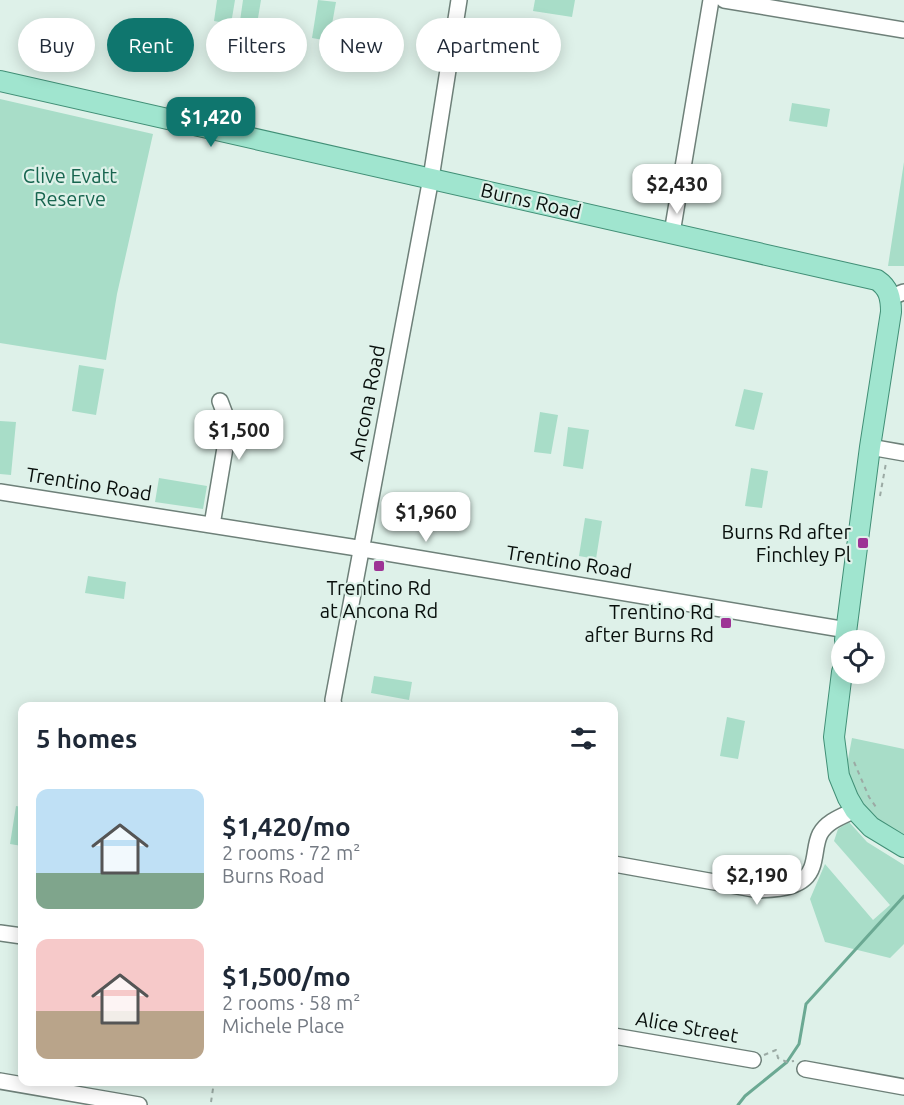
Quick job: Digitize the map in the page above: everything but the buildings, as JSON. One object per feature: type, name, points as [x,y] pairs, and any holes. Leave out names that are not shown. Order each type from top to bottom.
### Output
[{"type":"main road","name":"Burns Road","points":[[0,81],[877,280],[897,295],[891,312],[870,447],[847,630]]},
{"type":"main road","points":[[841,684],[834,737],[839,776],[855,810],[871,827],[904,847]]},
{"type":"street","name":"Ancona Road","points":[[333,702],[431,178],[459,0]]},
{"type":"street","points":[[672,233],[711,0]]},
{"type":"street","points":[[724,0],[904,30]]},
{"type":"street","points":[[212,525],[228,430],[220,401]]},
{"type":"street","points":[[870,447],[904,453]]},
{"type":"street","name":"Trentino Road","points":[[0,492],[362,549],[831,632]]},
{"type":"street","points":[[618,865],[759,890],[799,884],[812,868],[820,834],[833,821],[855,810]]},
{"type":"street","points":[[0,933],[18,935]]},
{"type":"street","name":"Alice Street","points":[[618,1037],[753,1060]]},
{"type":"street","points":[[805,1069],[904,1087]]},
{"type":"street","points":[[0,1082],[18,1085]]},
{"type":"street","points":[[24,1086],[139,1105]]},
{"type":"path","points":[[852,758],[869,798],[879,813]]},
{"type":"path","points":[[753,1060],[776,1050],[777,1058],[787,1062],[798,1060],[805,1069]]},
{"type":"path","points":[[211,1102],[213,1086]]},
{"type":"green space","points":[[217,0],[235,0],[232,18],[214,18]]},
{"type":"green space","points":[[243,0],[261,0],[258,18],[240,18]]},
{"type":"green space","points":[[318,0],[336,2],[333,18],[319,18],[319,39],[312,38]]},
{"type":"green space","points":[[535,0],[575,0],[572,17],[533,11]]},
{"type":"green space","name":"Clive Evatt Reserve","points":[[0,99],[153,134],[117,294],[106,360],[0,343]]},
{"type":"green space","points":[[792,103],[830,109],[827,127],[789,121]]},
{"type":"green space","points":[[904,162],[904,266],[888,266]]},
{"type":"green space","points":[[79,365],[104,369],[96,415],[72,411]]},
{"type":"green space","points":[[744,389],[763,393],[754,430],[735,426]]},
{"type":"green space","points":[[540,412],[558,415],[551,454],[534,452]]},
{"type":"green space","points":[[0,421],[16,422],[11,475],[0,474]]},
{"type":"green space","points":[[568,427],[589,430],[583,469],[563,466]]},
{"type":"green space","points":[[751,468],[768,471],[762,508],[745,506]]},
{"type":"green space","points":[[159,478],[207,486],[203,509],[155,502]]},
{"type":"green space","points":[[585,518],[602,521],[596,559],[579,556]]},
{"type":"green space","points":[[88,576],[126,582],[124,599],[85,593]]},
{"type":"green space","points":[[374,676],[412,682],[409,700],[371,693]]},
{"type":"green space","points":[[727,717],[745,721],[738,759],[720,756]]},
{"type":"green space","points":[[852,738],[904,749],[904,840],[853,802],[845,775]]},
{"type":"green space","points":[[16,806],[18,806],[18,845],[10,844]]},
{"type":"green space","points":[[849,822],[867,842],[904,865],[904,944],[890,958],[825,942],[810,899],[825,864],[873,920],[890,905],[834,841],[838,829]]},
{"type":"waterway","points":[[738,1105],[745,1096],[787,1062],[799,1044],[806,1004],[904,896]]},
{"type":"place","name":"Burns Rd after Finchley Pl","points":[[863,543]]},
{"type":"place","name":"Trentino Rd at Ancona Rd","points":[[379,566]]},
{"type":"place","name":"Trentino Rd after Burns Rd","points":[[726,623]]}]
